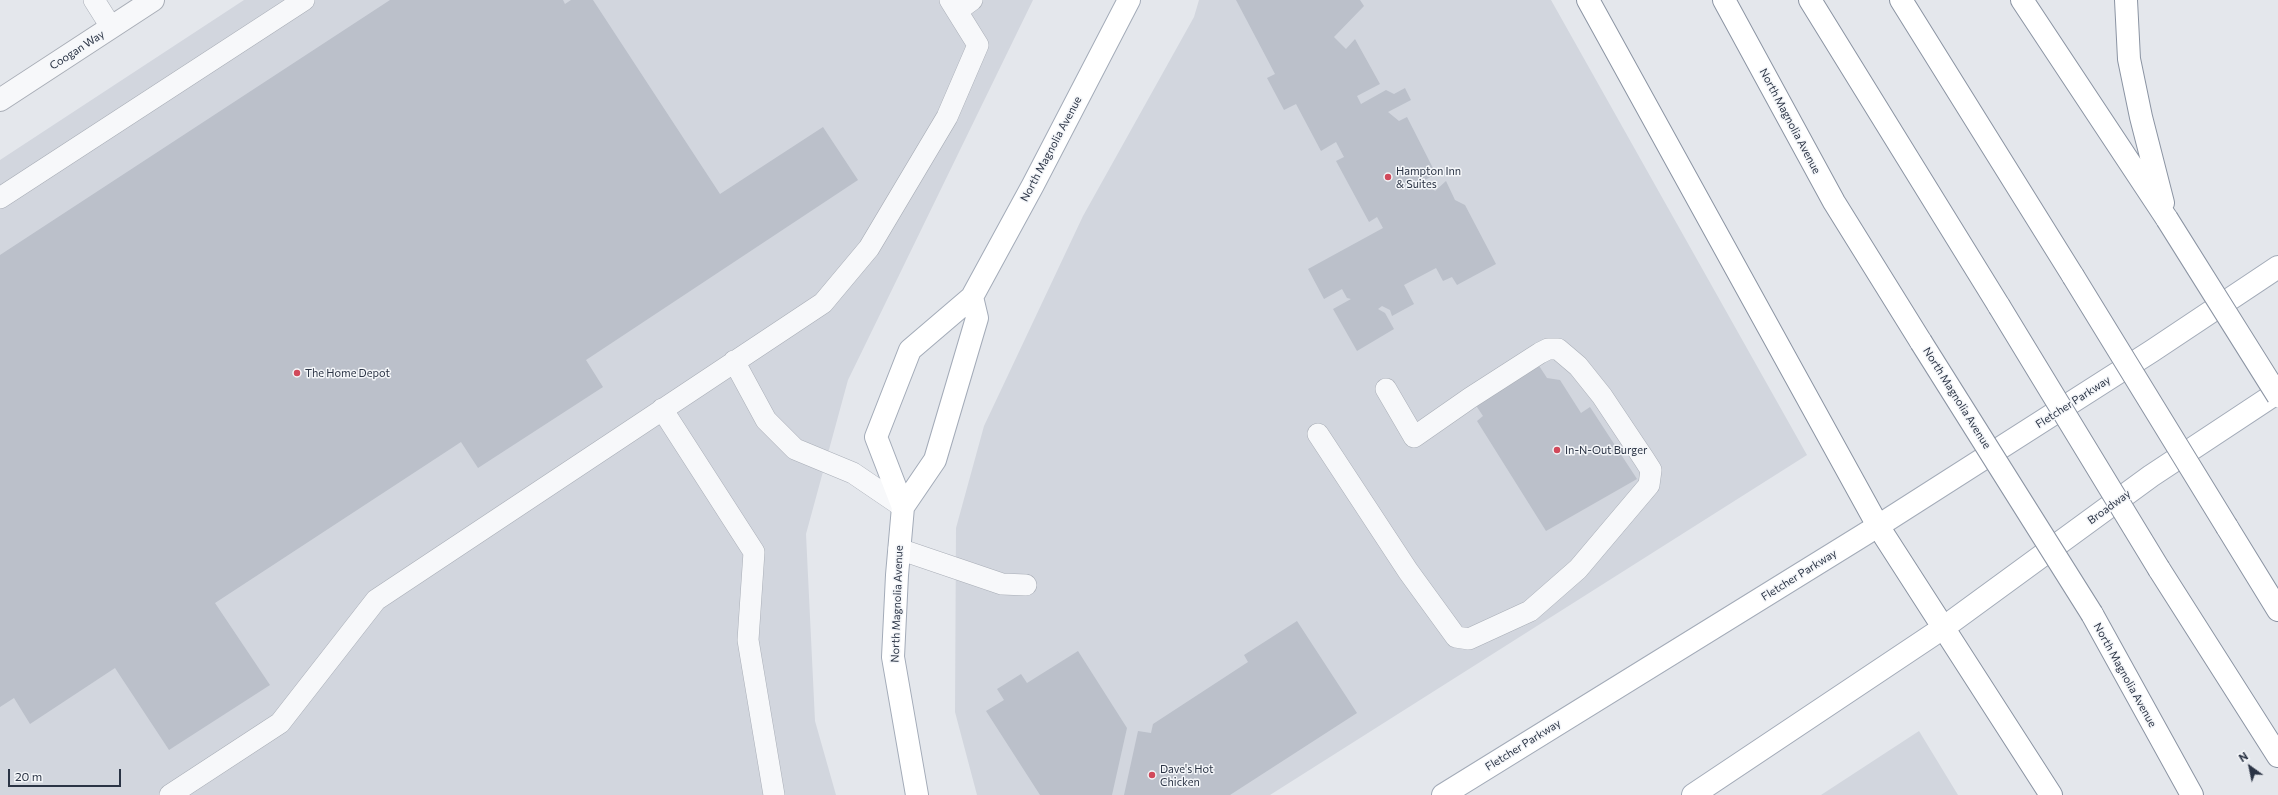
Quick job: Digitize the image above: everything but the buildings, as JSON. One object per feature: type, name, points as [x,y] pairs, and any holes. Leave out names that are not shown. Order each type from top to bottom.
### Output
[{"type":"main road","name":"North Magnolia Avenue","points":[[916,795],[894,657],[899,549],[903,507],[876,438],[910,350],[972,297],[1033,185],[1129,0]]},
{"type":"main road","points":[[1588,0],[1878,526],[2051,795]]},
{"type":"main road","name":"North Magnolia Avenue","points":[[1724,0],[1834,202],[2092,614],[2192,795]]},
{"type":"main road","points":[[1810,0],[2159,569],[2278,756]]},
{"type":"main road","points":[[1901,0],[2073,276],[2278,610]]},
{"type":"main road","points":[[2022,0],[2167,220],[2278,396]]},
{"type":"main road","points":[[2126,0],[2129,59],[2141,117],[2167,220]]},
{"type":"main road","name":"Fletcher Parkway","points":[[1443,795],[1878,526],[2152,351],[2278,267]]},
{"type":"main road","name":"North Magnolia Avenue","points":[[903,507],[935,460],[977,318],[972,297]]},
{"type":"main road","name":"Broadway","points":[[1943,628],[2151,476],[2278,392]]},
{"type":"main road","points":[[1693,795],[1943,628]]},
{"type":"street","name":"Coogan Way","points":[[0,100],[153,0]]},
{"type":"lane","points":[[94,0],[111,27]]},
{"type":"lane","points":[[0,198],[304,0]]},
{"type":"lane","points":[[170,795],[280,723],[376,600],[823,303],[868,248],[947,117],[978,45],[959,4]]},
{"type":"lane","points":[[1318,434],[1408,571],[1456,637],[1469,639],[1530,611],[1578,569],[1649,485],[1651,470],[1602,396],[1578,366],[1558,349],[1548,349],[1540,353],[1470,398],[1414,437],[1386,389]]},
{"type":"lane","points":[[734,361],[766,420],[795,449],[853,473],[903,507]]},
{"type":"lane","points":[[662,409],[754,552],[748,640],[774,795]]},
{"type":"lane","points":[[899,549],[1002,584],[1026,585]]},
{"type":"shaded area","points":[[244,0],[1033,0],[848,380],[806,534],[815,721],[836,795],[0,795],[0,160]]},
{"type":"shaded area","points":[[1199,0],[1551,0],[1807,455],[1270,795],[977,795],[955,712],[956,528],[984,426],[1083,216],[1194,17]]},
{"type":"shaded area","points":[[1919,731],[1958,795],[1821,795]]},
{"type":"place","name":"Hampton Inn & Suites","points":[[1388,177]]},
{"type":"place","name":"The Home Depot","points":[[297,373]]},
{"type":"place","name":"In-N-Out Burger","points":[[1557,450]]},
{"type":"place","name":"Dave's Hot Chicken","points":[[1152,775]]}]
